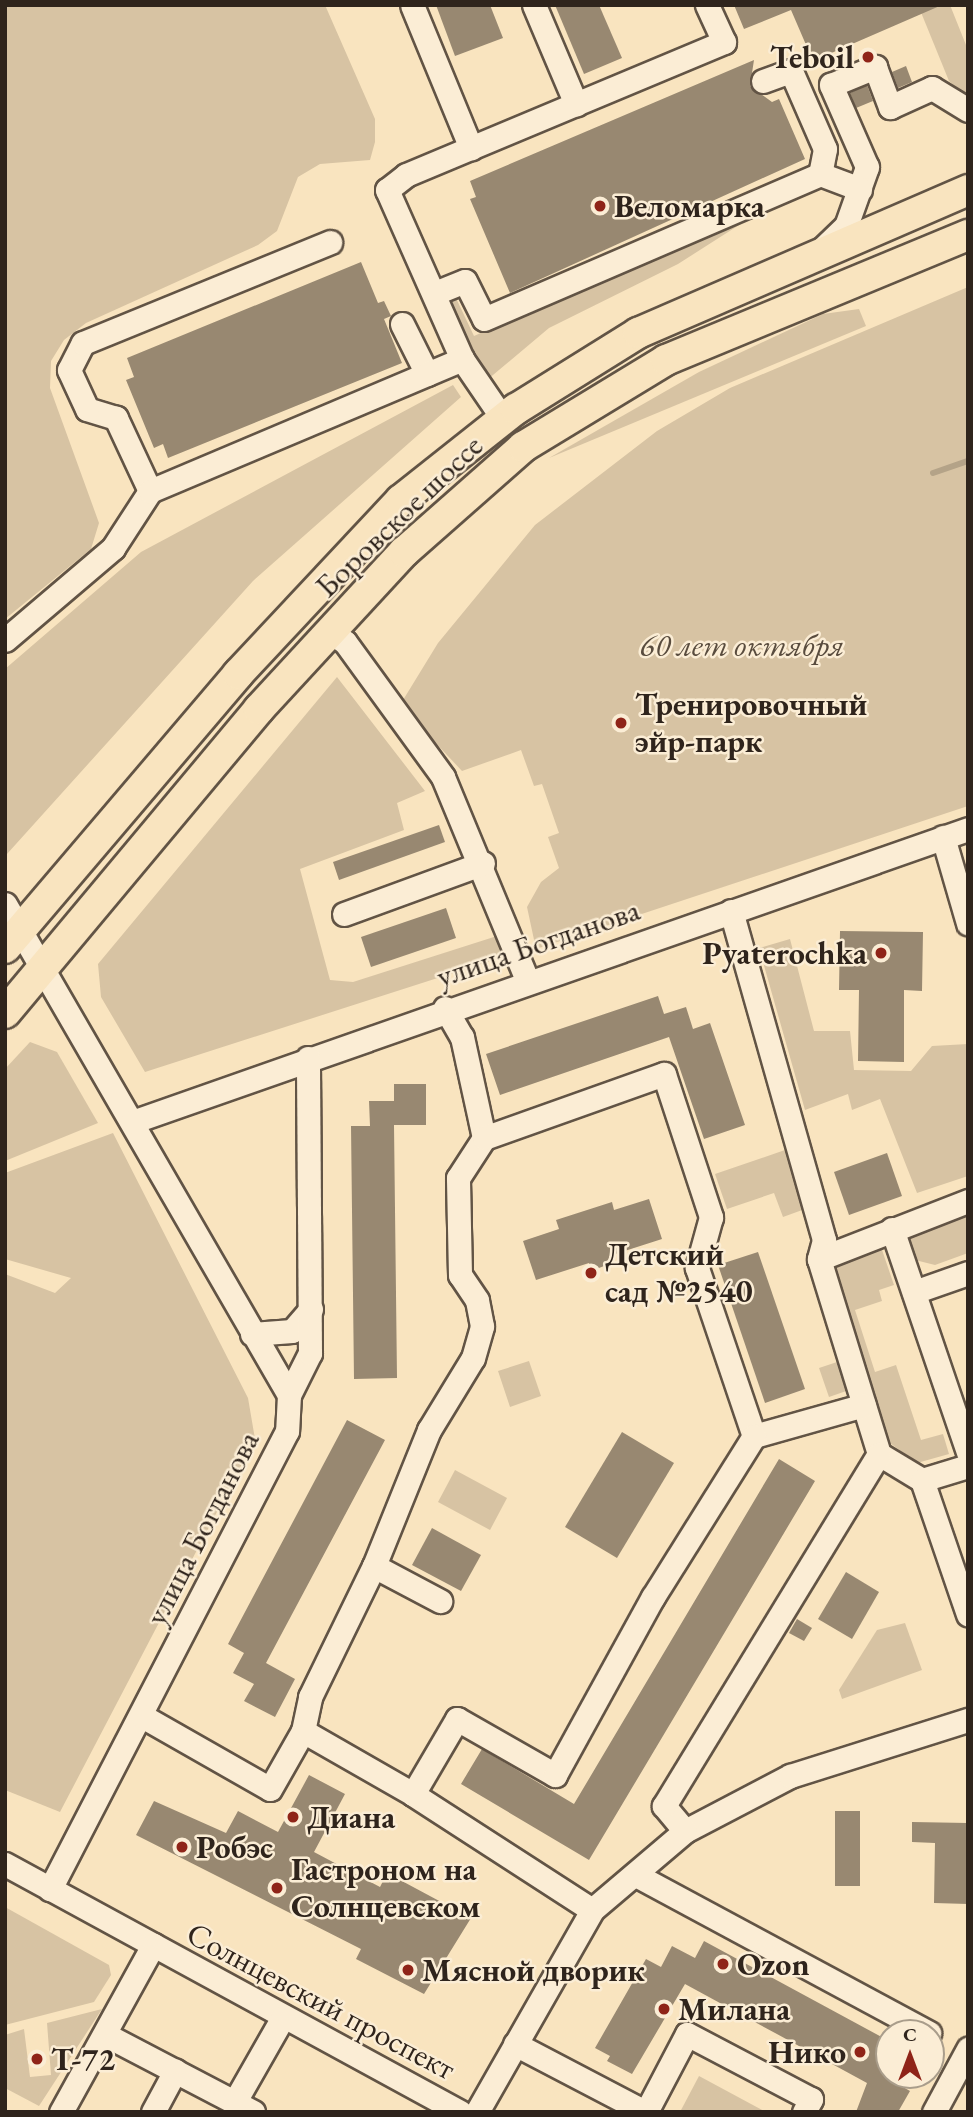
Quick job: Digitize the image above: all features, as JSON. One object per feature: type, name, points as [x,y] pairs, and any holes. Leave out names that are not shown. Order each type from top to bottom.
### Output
[{"type":"main road","name":"Боровское шоссе","points":[[12,940],[343,555],[401,500],[503,419],[638,333],[968,190]]},
{"type":"main road","name":"Боровское шоссе","points":[[5,1013],[41,967],[330,632],[417,539],[573,412],[672,357],[968,235]]},
{"type":"street","points":[[412,5],[471,148]]},
{"type":"street","points":[[534,5],[576,104]]},
{"type":"street","points":[[503,419],[462,359],[387,190],[471,148],[724,42],[707,5]]},
{"type":"street","points":[[815,256],[846,226],[867,167],[831,85],[875,67],[890,107],[932,88],[968,110]]},
{"type":"street","points":[[763,81],[791,71],[825,149],[820,174]]},
{"type":"street","points":[[435,293],[465,281],[484,319],[820,174],[860,189]]},
{"type":"street","points":[[150,491],[116,418],[87,409],[82,400],[69,370],[83,343],[330,242]]},
{"type":"street","points":[[402,324],[427,374]]},
{"type":"street","points":[[5,640],[113,548],[150,491],[462,359]]},
{"type":"street","points":[[330,632],[345,642],[443,777],[483,863],[527,980]]},
{"type":"street","name":"улица Богданова","points":[[132,1122],[308,1058],[327,1058],[445,1008],[968,829]]},
{"type":"street","points":[[943,837],[968,923]]},
{"type":"street","points":[[344,914],[483,863]]},
{"type":"street","points":[[5,904],[12,940],[41,967],[289,1395]]},
{"type":"street","points":[[731,911],[824,1240],[819,1259],[879,1454],[922,1480],[968,1614]]},
{"type":"street","points":[[445,1008],[462,1037],[484,1138]]},
{"type":"street","points":[[289,1395],[310,1353],[308,1058]]},
{"type":"street","points":[[142,1716],[270,1788],[303,1731],[310,1697],[374,1566],[429,1430],[456,1393],[482,1326],[477,1300],[460,1275],[458,1178],[484,1138],[664,1074],[711,1217],[697,1268],[754,1436]]},
{"type":"street","points":[[819,1259],[968,1201]]},
{"type":"street","points":[[892,1229],[968,1452]]},
{"type":"street","points":[[914,1292],[968,1273]]},
{"type":"street","points":[[252,1334],[292,1331],[311,1308]]},
{"type":"street","name":"улица Богданова","points":[[50,1889],[142,1716],[287,1431],[289,1395]]},
{"type":"street","points":[[413,1794],[457,1719],[555,1775],[653,1597],[754,1436],[864,1405]]},
{"type":"street","points":[[685,1831],[664,1806],[879,1454]]},
{"type":"street","points":[[922,1480],[968,1466]]},
{"type":"street","points":[[374,1566],[440,1601]]},
{"type":"street","points":[[477,2112],[592,1910],[685,1831],[790,1776],[968,1720]]},
{"type":"street","points":[[303,1731],[413,1794],[592,1910]]},
{"type":"street","points":[[5,1864],[153,1945],[106,2035],[61,2112]]},
{"type":"street","points":[[636,1875],[904,2019]]},
{"type":"street","name":"Солнцевский проспект","points":[[153,1945],[460,2112]]},
{"type":"street","points":[[106,2035],[244,2107],[283,2017]]},
{"type":"street","points":[[515,2044],[646,2112],[687,2034],[811,2099],[804,2112]]},
{"type":"street","points":[[934,2112],[966,2050],[945,2040]]},
{"type":"street","points":[[153,2112],[175,2071]]},
{"type":"green space","points":[[5,5],[325,5],[375,119],[375,142],[370,160],[320,164],[298,177],[277,231],[258,245],[86,323],[64,340],[51,361],[50,388],[99,523],[91,549],[5,619]]},
{"type":"green space","points":[[918,5],[950,5],[968,50],[968,98],[949,81]]},
{"type":"green space","points":[[761,211],[678,264],[549,328],[487,380],[465,353],[449,312],[455,296],[474,336]]},
{"type":"green space","name":"60 лет октября","points":[[968,287],[968,806],[536,949],[527,907],[541,882],[559,868],[548,837],[559,833],[542,784],[534,786],[521,750],[462,771],[400,705],[438,643],[535,525],[657,431],[730,388]]},
{"type":"green space","points":[[859,309],[866,326],[549,458],[699,372],[823,314]]},
{"type":"green space","points":[[453,385],[461,397],[253,581],[7,854],[5,669],[141,552]]},
{"type":"green space","points":[[337,677],[425,791],[397,803],[404,830],[300,869],[330,980],[353,982],[497,936],[503,957],[145,1072],[101,997],[98,964]]},
{"type":"green space","points":[[790,939],[814,1031],[850,1031],[854,1070],[911,1071],[932,1046],[968,1044],[968,1176],[917,1193],[880,1099],[852,1110],[848,1094],[805,1110],[759,948]]},
{"type":"green space","points":[[30,1042],[57,1052],[98,1123],[5,1161],[5,1069]]},
{"type":"green space","points":[[113,1133],[248,1398],[255,1439],[60,1812],[5,1790],[5,1274],[55,1293],[71,1278],[5,1259],[5,1173]]},
{"type":"green space","points":[[785,1150],[805,1209],[783,1217],[774,1193],[727,1209],[715,1174]]},
{"type":"green space","points":[[968,1215],[968,1253],[935,1265],[915,1260],[906,1236]]},
{"type":"green space","points":[[881,1247],[894,1285],[879,1290],[882,1301],[855,1310],[875,1372],[896,1365],[921,1440],[943,1434],[949,1454],[917,1463],[890,1443],[830,1263]]},
{"type":"green space","points":[[843,1360],[852,1389],[829,1397],[819,1368]]},
{"type":"green space","points":[[529,1361],[541,1396],[510,1407],[498,1371]]},
{"type":"green space","points":[[455,1470],[507,1498],[490,1530],[438,1502]]},
{"type":"green space","points":[[905,1623],[922,1670],[842,1699],[839,1690],[877,1630]]},
{"type":"green space","points":[[5,1907],[109,1965],[111,1975],[94,2002],[5,2025]]},
{"type":"green space","points":[[102,2009],[39,2106],[5,2088],[5,2035],[24,2029],[30,2077],[51,2075],[47,2023]]},
{"type":"green space","points":[[699,2076],[766,2112],[680,2112]]},
{"type":"building","points":[[436,5],[490,5],[503,38],[455,56]]},
{"type":"building","points":[[555,5],[599,5],[622,58],[584,74]]},
{"type":"building","points":[[734,5],[942,5],[813,61],[791,10],[744,29]]},
{"type":"building","points":[[754,60],[750,86],[772,102],[779,99],[805,159],[510,293],[470,199],[476,197],[470,181]]},
{"type":"building","points":[[906,66],[912,82],[898,88],[892,72]]},
{"type":"building","points":[[867,85],[873,101],[856,108],[850,93]]},
{"type":"building","points":[[361,262],[378,303],[384,301],[391,316],[384,319],[402,363],[168,458],[163,444],[154,448],[126,380],[134,377],[127,358]]},
{"type":"building","points":[[439,825],[445,842],[339,880],[333,862]]},
{"type":"building","points":[[446,908],[456,938],[371,967],[361,937]]},
{"type":"building","points":[[840,931],[923,932],[922,991],[904,990],[904,1062],[858,1061],[859,990],[839,990]]},
{"type":"building","points":[[658,996],[664,1014],[686,1007],[693,1029],[710,1023],[745,1125],[704,1139],[669,1037],[500,1095],[486,1054]]},
{"type":"building","points":[[394,1084],[426,1084],[426,1125],[394,1125],[397,1378],[354,1379],[351,1126],[370,1126],[369,1101],[394,1101]]},
{"type":"building","points":[[887,1153],[902,1196],[849,1215],[834,1172]]},
{"type":"building","points":[[649,1199],[662,1239],[609,1256],[612,1263],[591,1271],[589,1263],[536,1280],[523,1241],[559,1229],[556,1220],[612,1202],[614,1210]]},
{"type":"building","points":[[758,1252],[805,1389],[765,1403],[718,1265]]},
{"type":"building","points":[[347,1420],[385,1440],[266,1663],[295,1679],[275,1717],[244,1701],[254,1684],[233,1673],[244,1653],[228,1644]]},
{"type":"building","points":[[622,1432],[674,1463],[617,1558],[565,1527]]},
{"type":"building","points":[[779,1459],[815,1481],[589,1860],[461,1784],[482,1749],[574,1804]]},
{"type":"building","points":[[432,1528],[481,1555],[461,1591],[412,1565]]},
{"type":"building","points":[[846,1572],[879,1592],[852,1639],[818,1619]]},
{"type":"building","points":[[797,1619],[812,1628],[804,1641],[789,1633]]},
{"type":"building","points":[[309,1775],[345,1794],[314,1852],[380,1887],[387,1873],[471,1918],[424,1994],[356,1959],[361,1949],[136,1835],[154,1801],[226,1833],[238,1811],[278,1832]]},
{"type":"building","points":[[835,1811],[860,1811],[860,1886],[835,1886]]},
{"type":"building","points":[[912,1822],[968,1823],[968,1904],[934,1903],[935,1843],[912,1842]]},
{"type":"building","points":[[704,1941],[875,2033],[875,2089],[910,2091],[898,2112],[856,2112],[867,2083],[685,1984],[632,2074],[607,2061],[610,2056],[595,2048],[646,1959],[661,1967],[672,1946],[695,1958]]},
{"type":"waterway","points":[[933,473],[968,461]]},
{"type":"place","name":"Teboil","points":[[868,57]]},
{"type":"place","name":"Веломарка","points":[[600,206]]},
{"type":"place","name":"Тренировочный эйр-парк","points":[[621,723]]},
{"type":"place","name":"Pyaterochka","points":[[881,953]]},
{"type":"place","name":"Детский сад №2540","points":[[591,1273]]},
{"type":"place","name":"Диана","points":[[293,1817]]},
{"type":"place","name":"Робэс","points":[[182,1847]]},
{"type":"place","name":"Гастроном на Солнцевском","points":[[277,1888]]},
{"type":"place","name":"Ozon","points":[[723,1964]]},
{"type":"place","name":"Мясной дворик","points":[[408,1970]]},
{"type":"place","name":"Милана","points":[[664,2009]]},
{"type":"place","name":"Нико","points":[[860,2052]]},
{"type":"place","name":"Т-72","points":[[37,2059]]}]
